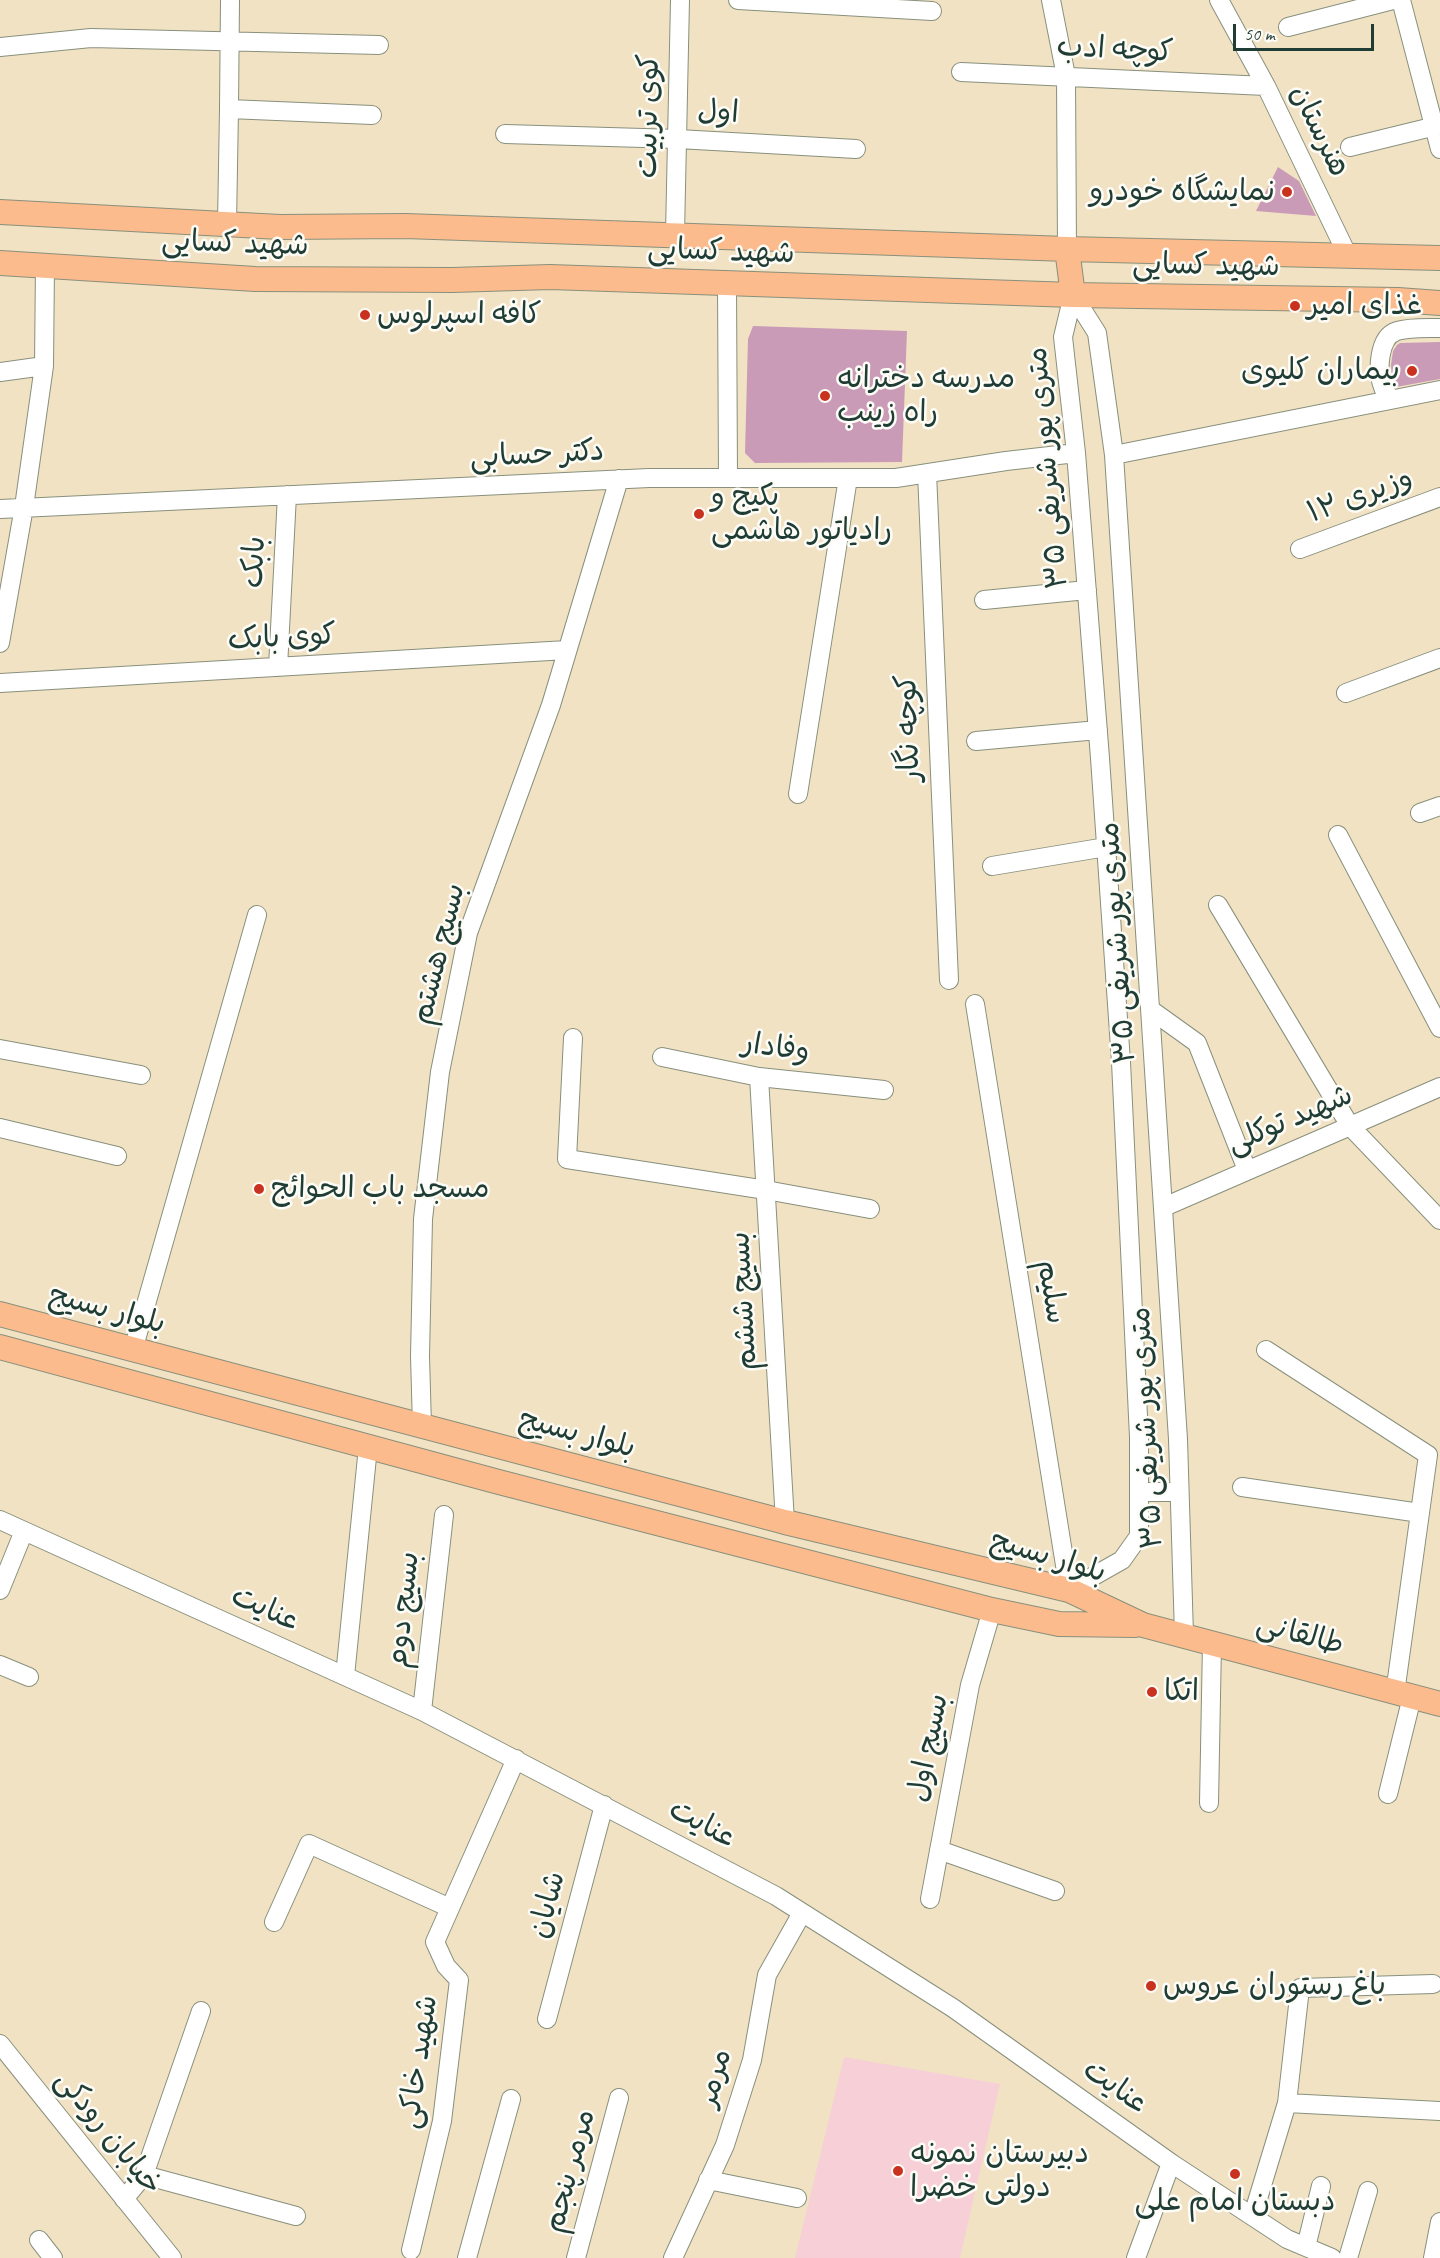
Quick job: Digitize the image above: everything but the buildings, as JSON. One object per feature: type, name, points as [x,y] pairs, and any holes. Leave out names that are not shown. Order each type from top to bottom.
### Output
[{"type":"main road","name":"شهید کسایی","points":[[0,212],[280,226],[405,226],[1067,249],[1440,258]]},
{"type":"main road","points":[[1067,249],[1073,295]]},
{"type":"main road","name":"شهید کسایی","points":[[0,263],[255,279],[452,280],[550,277],[1073,295],[1398,300],[1440,303]]},
{"type":"main road","name":"بلوار بسیج","points":[[0,1314],[785,1522],[1069,1590],[1143,1625]]},
{"type":"main road","name":"بلوار بسیج","points":[[0,1347],[368,1447],[992,1610],[1059,1624],[1143,1625]]},
{"type":"main road","name":"طالقانی","points":[[1143,1625],[1440,1704]]},
{"type":"street","points":[[227,224],[230,0]]},
{"type":"street","name":"کوی تربیت","points":[[675,234],[680,0]]},
{"type":"street","points":[[738,0],[932,11]]},
{"type":"street","points":[[1052,0],[1066,76],[1067,249]]},
{"type":"street","name":"هنرستان","points":[[1219,0],[1266,86],[1348,256]]},
{"type":"street","points":[[1288,27],[1393,0]]},
{"type":"street","points":[[1401,0],[1437,125],[1440,149]]},
{"type":"street","points":[[0,47],[91,38],[379,45]]},
{"type":"street","name":"کوچه ادب","points":[[962,72],[1266,86]]},
{"type":"street","points":[[230,109],[372,115]]},
{"type":"street","points":[[1350,147],[1437,125]]},
{"type":"street","name":"اول","points":[[506,134],[678,139],[856,149]]},
{"type":"street","points":[[0,643],[24,507],[44,366],[45,265]]},
{"type":"street","points":[[728,284],[728,478]]},
{"type":"street","name":"۳۵ متری پور شریفی","points":[[1069,1590],[1122,1560],[1139,1536],[1140,1492],[1121,1062],[1087,590],[1076,453],[1063,337],[1073,295]]},
{"type":"street","name":"۳۵ متری پور شریفی","points":[[1073,295],[1097,333],[1114,455],[1178,1439],[1184,1635]]},
{"type":"street","points":[[1390,399],[1383,389],[1380,375],[1383,345],[1388,337],[1395,331],[1440,328]]},
{"type":"street","points":[[0,372],[44,366]]},
{"type":"street","points":[[1114,455],[1440,390]]},
{"type":"street","name":"دکتر حسابی","points":[[0,509],[619,479],[896,478],[1076,453]]},
{"type":"street","name":"کوچه نگار","points":[[927,473],[949,980]]},
{"type":"street","points":[[798,794],[848,478]]},
{"type":"street","name":"بسیج هشتم","points":[[423,1426],[420,1356],[423,1219],[440,1072],[468,933],[551,705],[619,479]]},
{"type":"street","name":"بابک","points":[[278,667],[287,495]]},
{"type":"street","name":"وزيری ۱۲","points":[[1300,549],[1440,497]]},
{"type":"street","points":[[984,600],[1087,590]]},
{"type":"street","name":"کوی بابک","points":[[0,684],[567,650]]},
{"type":"street","points":[[1346,693],[1440,658]]},
{"type":"street","points":[[976,741],[1098,730]]},
{"type":"street","points":[[1420,813],[1440,806]]},
{"type":"street","points":[[1338,835],[1440,1029]]},
{"type":"street","points":[[992,866],[1106,847]]},
{"type":"street","points":[[1218,904],[1350,1125],[1440,1220]]},
{"type":"street","points":[[133,1350],[257,915]]},
{"type":"street","name":"سلیم","points":[[975,1004],[1069,1590]]},
{"type":"street","points":[[1151,1010],[1197,1043],[1247,1170]]},
{"type":"street","points":[[573,1038],[567,1159],[766,1190],[870,1209]]},
{"type":"street","points":[[0,1049],[141,1075]]},
{"type":"street","name":"وفادار","points":[[662,1057],[759,1077],[884,1089]]},
{"type":"street","name":"بسیج ششم","points":[[759,1077],[785,1522]]},
{"type":"street","name":"شهید توکلی","points":[[1164,1207],[1440,1087]]},
{"type":"street","points":[[0,1128],[117,1156]]},
{"type":"street","points":[[1266,1350],[1428,1455],[1420,1513],[1404,1695],[1388,1794]]},
{"type":"street","points":[[345,1676],[368,1447]]},
{"type":"street","points":[[1242,1487],[1420,1513]]},
{"type":"street","points":[[1140,1492],[1179,1492]]},
{"type":"street","name":"بسيج دوم","points":[[422,1711],[444,1515]]},
{"type":"street","name":"عنایت","points":[[0,1520],[422,1711],[776,1896],[953,2008],[1171,2163],[1287,2239],[1332,2258]]},
{"type":"street","points":[[0,1590],[24,1531]]},
{"type":"street","name":"بسیج اول","points":[[930,1899],[970,1685],[992,1610]]},
{"type":"street","points":[[1209,1803],[1212,1643]]},
{"type":"street","points":[[0,1665],[29,1677]]},
{"type":"street","name":"شهید خاکی","points":[[411,2250],[442,2121],[459,1980],[446,1966],[435,1942],[516,1759]]},
{"type":"street","name":"شایان","points":[[547,2019],[604,1805]]},
{"type":"street","points":[[274,1922],[309,1844],[450,1908]]},
{"type":"street","points":[[939,1850],[1055,1891]]},
{"type":"street","name":"مرمر","points":[[673,2258],[724,2145],[752,2060],[766,1975],[802,1913]]},
{"type":"street","points":[[1253,2215],[1287,2103],[1300,1988],[1434,1984]]},
{"type":"street","points":[[124,2199],[144,2175],[201,2011]]},
{"type":"street","name":"خیابان رودکی","points":[[0,2045],[168,2256]]},
{"type":"street","name":"مرمر پنجم","points":[[576,2258],[619,2098]]},
{"type":"street","points":[[467,2258],[511,2099]]},
{"type":"street","points":[[1287,2103],[1440,2111]]},
{"type":"street","points":[[1136,2258],[1171,2163]]},
{"type":"street","points":[[144,2175],[296,2216]]},
{"type":"street","points":[[708,2180],[797,2198]]},
{"type":"street","points":[[1306,2247],[1321,2186]]},
{"type":"street","points":[[1348,2258],[1368,2191]]},
{"type":"street","points":[[1433,2258],[1440,2222]]},
{"type":"street","points":[[39,2240],[54,2258]]},
{"type":"shaded area","name":"دبیرستان نمونه دولتی خضرا","points":[[844,2057],[1000,2084],[960,2258],[795,2258]]},
{"type":"place","name":"نمایشگاه خودرو","points":[[1287,192]]},
{"type":"place","name":"غذای امیر","points":[[1295,306]]},
{"type":"place","name":"کافه اسپرلوس","points":[[365,315]]},
{"type":"place","name":"بیماران کلیوی","points":[[1412,371]]},
{"type":"place","name":"مدرسه دخترانه راه زینب","points":[[825,396]]},
{"type":"place","name":"پکیج و رادیاتور هاشمی","points":[[699,514]]},
{"type":"place","name":"مسجد باب الحوائج","points":[[259,1189]]},
{"type":"place","name":"اتکا","points":[[1152,1692]]},
{"type":"place","name":"باغ رستوران عروس","points":[[1151,1986]]},
{"type":"place","name":"دبیرستان نمونه دولتی خضرا","points":[[898,2171]]},
{"type":"place","name":"دبستان امام علی","points":[[1235,2174]]}]
